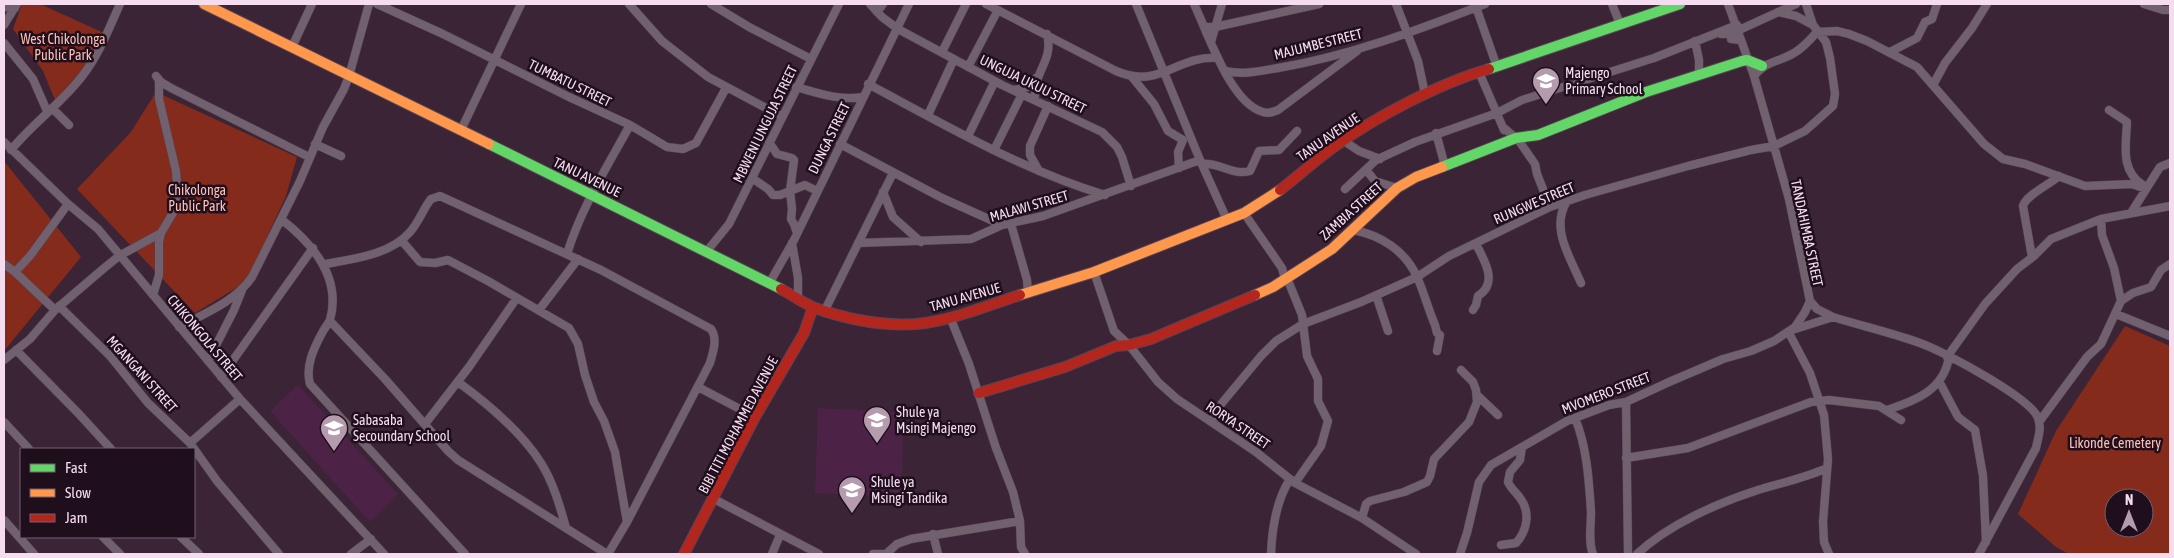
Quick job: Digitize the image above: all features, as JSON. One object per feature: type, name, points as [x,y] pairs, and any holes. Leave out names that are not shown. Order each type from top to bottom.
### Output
[{"type":"street","points":[[11,150],[82,76],[96,57],[120,4]]},
{"type":"street","name":"TANU AVENUE","points":[[204,4],[708,251],[770,282],[813,307],[824,312],[865,321],[892,324],[917,324],[950,317],[1028,293],[1094,272],[1227,220],[1244,213],[1273,196],[1344,141],[1425,94],[1479,72],[1680,4]]},
{"type":"street","points":[[292,47],[312,4]]},
{"type":"street","points":[[208,361],[242,290],[256,270],[282,219],[315,144],[349,76],[369,4]]},
{"type":"street","name":"TUMBATU STREET","points":[[377,4],[630,125],[666,147],[676,149],[689,147],[696,143],[726,88]]},
{"type":"street","points":[[461,130],[521,4]]},
{"type":"street","points":[[630,4],[662,41],[708,77],[782,116]]},
{"type":"street","points":[[711,4],[749,27],[811,59]]},
{"type":"street","name":"MBWENI UNGUJA STREET","points":[[708,251],[726,229],[838,4]]},
{"type":"street","name":"UNGUJA UKUU STREET","points":[[870,4],[883,6],[898,29],[995,81],[1092,126],[1109,137],[1122,157],[1131,186]]},
{"type":"street","name":"DUNGA STREET","points":[[770,282],[797,233],[868,84],[898,29],[909,4]]},
{"type":"street","points":[[942,52],[966,4]]},
{"type":"street","points":[[986,4],[1116,71],[1132,77],[1147,78],[1165,73],[1197,58],[1218,58]]},
{"type":"street","points":[[1136,4],[1227,220]]},
{"type":"street","points":[[1194,4],[1218,58],[1242,98],[1251,106],[1263,112],[1269,113],[1278,110],[1362,47]]},
{"type":"street","points":[[1211,42],[1222,4]]},
{"type":"street","points":[[1204,27],[1319,4]]},
{"type":"street","points":[[1396,4],[1418,60],[1425,94]]},
{"type":"street","name":"MAJUMBE STREET","points":[[1225,70],[1246,73],[1269,70],[1362,47],[1407,33],[1485,4]]},
{"type":"street","points":[[1612,4],[1620,24]]},
{"type":"street","name":"TANDAHIMBA STREET","points":[[1728,4],[1738,27],[1747,60],[1754,76],[1789,199],[1810,301],[1817,309],[1833,317],[1921,344],[1948,357],[2026,403],[2036,413],[2039,422]]},
{"type":"street","points":[[1345,189],[1367,171],[1372,163],[1436,133],[1498,113],[1522,100],[1607,74],[1796,4]]},
{"type":"street","name":"RUNGWE STREET","points":[[1212,422],[1222,403],[1265,352],[1276,341],[1303,324],[1376,295],[1417,276],[1449,256],[1550,207],[1688,166],[1774,146],[1805,131],[1833,106],[1835,94],[1826,42],[1815,28],[1806,4]]},
{"type":"street","points":[[1890,52],[1917,38],[1925,22],[1932,19],[1937,4]]},
{"type":"street","points":[[1933,85],[1945,62],[1972,28],[1987,4]]},
{"type":"street","points":[[2144,4],[2170,10]]},
{"type":"street","points":[[4,7],[16,6]]},
{"type":"street","points":[[4,25],[16,6]]},
{"type":"street","points":[[1476,7],[1497,67]]},
{"type":"street","points":[[968,67],[998,10]]},
{"type":"street","points":[[1778,12],[1796,16],[1815,28],[1848,34],[1890,52],[1917,67],[1984,144],[1995,154],[2006,160],[2025,164],[2035,170],[2085,186],[2132,184],[2147,188]]},
{"type":"street","points":[[1754,76],[1762,66],[1793,54],[1806,44],[1815,28]]},
{"type":"street","points":[[1714,34],[1727,33],[1731,34],[1731,40],[1741,40]]},
{"type":"street","points":[[1035,100],[1037,77],[1049,52],[1047,34]]},
{"type":"street","points":[[1695,41],[1699,60],[1699,75]]},
{"type":"street","points":[[4,43],[33,79],[49,110],[69,126]]},
{"type":"street","points":[[928,115],[954,59]]},
{"type":"street","points":[[1747,60],[1762,66]]},
{"type":"street","name":"ZAMBIA STREET","points":[[979,393],[1022,378],[1065,367],[1111,347],[1129,345],[1164,334],[1246,299],[1286,278],[1332,249],[1397,188],[1445,166],[1516,138],[1538,136],[1646,92],[1747,60]]},
{"type":"street","points":[[1479,72],[1504,128],[1505,142]]},
{"type":"street","points":[[1014,90],[1027,86],[1037,77]]},
{"type":"street","points":[[1132,77],[1154,104],[1168,131],[1183,140],[1178,152],[1179,168]]},
{"type":"street","points":[[153,295],[159,275],[161,233],[174,211],[177,186],[175,164],[158,99],[157,78],[309,157]]},
{"type":"street","points":[[968,136],[995,81]]},
{"type":"street","points":[[868,84],[994,150],[1039,171],[1105,195]]},
{"type":"street","points":[[796,86],[832,97],[863,97]]},
{"type":"street","points":[[994,150],[1022,94]]},
{"type":"street","points":[[1039,171],[1030,154],[1030,146],[1048,106]]},
{"type":"street","points":[[2109,110],[2126,119],[2125,148],[2128,168],[2135,180],[2147,188]]},
{"type":"street","points":[[567,254],[576,226],[591,195],[600,182],[630,125]]},
{"type":"street","points":[[1504,128],[1516,138],[1537,168],[1537,174],[1550,207]]},
{"type":"street","points":[[1201,162],[1242,173],[1250,171],[1259,151],[1279,150],[1297,132]]},
{"type":"street","points":[[1436,133],[1445,166]]},
{"type":"street","points":[[1344,141],[1359,151],[1380,159]]},
{"type":"street","name":"CHIKONGOLA STREET","points":[[4,142],[68,204],[98,229],[240,399],[384,554]]},
{"type":"street","points":[[769,142],[777,154],[794,160],[790,191],[791,220],[797,233]]},
{"type":"street","points":[[315,144],[341,156]]},
{"type":"street","points":[[840,144],[892,173],[1002,225]]},
{"type":"street","name":"MALAWI STREET","points":[[858,243],[963,241],[1002,225],[1043,216],[1201,162]]},
{"type":"street","points":[[2131,213],[2160,167],[2170,163]]},
{"type":"street","points":[[1367,171],[1375,181],[1397,188]]},
{"type":"street","points":[[824,312],[892,173]]},
{"type":"street","points":[[2032,257],[2023,206],[2027,198],[2049,185],[2058,176]]},
{"type":"street","points":[[752,178],[768,189],[772,195],[805,185],[817,191]]},
{"type":"street","points":[[883,192],[893,217],[921,242]]},
{"type":"street","points":[[325,264],[357,258],[392,247],[412,230],[430,200],[433,197],[440,196],[578,259],[711,329],[715,334],[710,363],[627,522],[607,554],[458,460],[330,320]]},
{"type":"street","points":[[2139,198],[2154,210]]},
{"type":"street","points":[[1567,201],[1561,212],[1560,227],[1564,243],[1582,283]]},
{"type":"street","points":[[15,272],[30,256],[68,204]]},
{"type":"street","points":[[1887,410],[1917,400],[1926,394],[1946,370],[1948,357],[1972,319],[2017,269],[2057,235],[2101,219],[2170,206]]},
{"type":"street","points":[[1244,213],[1282,268],[1300,308],[1307,356],[1318,379],[1318,401],[1327,416],[1328,424],[1321,446],[1280,497],[1274,524],[1271,554]]},
{"type":"street","points":[[282,219],[313,248],[325,264],[330,283],[332,299],[330,320],[322,333],[310,362],[308,370],[310,384],[465,554]]},
{"type":"street","points":[[1979,554],[2036,448],[2039,436],[2039,422],[2087,357],[2101,344],[2121,301],[2114,268],[2102,235],[2101,219]]},
{"type":"street","points":[[1011,224],[1028,293]]},
{"type":"street","points":[[1353,230],[1366,232],[1384,240],[1403,256],[1417,276],[1437,333],[1440,335],[1437,351]]},
{"type":"street","points":[[4,360],[30,339],[57,308],[119,256],[161,233]]},
{"type":"street","points":[[402,240],[420,262],[436,263],[448,260],[569,328],[578,344],[594,402],[604,421],[616,452],[627,522]]},
{"type":"street","points":[[792,243],[798,278],[798,299]]},
{"type":"street","points":[[1473,310],[1478,296],[1485,292],[1488,283],[1486,266],[1476,244]]},
{"type":"street","points":[[222,377],[313,248]]},
{"type":"street","points":[[538,310],[578,259]]},
{"type":"street","name":"MGANGANI STREET","points":[[4,264],[57,308],[110,356],[148,404],[194,448]]},
{"type":"street","points":[[2121,301],[2133,293],[2151,287],[2161,270],[2170,264]]},
{"type":"street","name":"RORYA STREET","points":[[1094,272],[1111,327],[1129,345],[1158,382],[1177,399],[1256,452],[1292,481],[1362,518],[1416,554]]},
{"type":"street","points":[[179,327],[242,290]]},
{"type":"street","points":[[1376,295],[1388,331]]},
{"type":"street","points":[[425,424],[503,320],[516,298]]},
{"type":"street","name":"MVOMERO STREET","points":[[1460,554],[1467,533],[1475,493],[1481,476],[1491,465],[1576,418],[1626,402],[1723,360],[1751,352],[1790,332],[1805,312],[1810,301]]},
{"type":"street","name":"BIBI TITI MOHAMMED AVENUE","points":[[684,554],[755,417],[804,333],[813,307]]},
{"type":"street","points":[[2116,314],[2170,336]]},
{"type":"street","points":[[950,317],[979,393],[996,448],[1013,492],[1020,521],[1022,552]]},
{"type":"street","points":[[1829,554],[1824,542],[1823,522],[1827,468],[1826,424],[1810,373],[1790,332],[1833,317]]},
{"type":"street","points":[[16,350],[110,448]]},
{"type":"street","points":[[1362,518],[1366,504],[1370,501],[1404,492],[1429,480],[1436,456],[1470,421],[1477,402],[1477,395],[1473,382],[1461,370]]},
{"type":"street","points":[[1938,381],[1958,416],[1975,430],[1983,476],[1986,543]]},
{"type":"street","points":[[458,382],[513,429],[540,462],[558,503],[566,528]]},
{"type":"street","points":[[698,387],[755,417]]},
{"type":"street","points":[[1477,395],[1498,415]]},
{"type":"street","points":[[190,443],[240,399]]},
{"type":"street","points":[[1626,458],[1688,448],[1791,408],[1818,401],[1872,404],[1887,410],[1901,420]]},
{"type":"street","points":[[1626,402],[1628,554]]},
{"type":"street","points":[[1576,418],[1584,447],[1590,511],[1590,542],[1593,554]]},
{"type":"street","points":[[4,422],[27,448]]},
{"type":"street","points":[[1501,545],[1516,543],[1523,534],[1526,525],[1527,517],[1524,505],[1508,482],[1509,474],[1520,460],[1522,447]]},
{"type":"street","name":"MGANGANI STREET","points":[[195,450],[217,481],[279,554]]},
{"type":"street","points":[[1641,553],[1679,523],[1721,504],[1827,468]]},
{"type":"street","points":[[714,499],[818,554]]},
{"type":"street","points":[[4,520],[34,554]]},
{"type":"street","points":[[873,554],[885,554],[902,541],[933,534],[1020,521]]},
{"type":"street","points":[[933,534],[938,554]]},
{"type":"street","points":[[772,554],[780,535]]},
{"type":"street","points":[[104,538],[120,554]]},
{"type":"street","points":[[182,538],[199,554]]},
{"type":"street","points":[[351,554],[371,539]]},
{"type":"shaded area","name":"Sabasaba Secoundary School","points":[[298,385],[398,494],[370,522],[270,411]]},
{"type":"shaded area","points":[[818,408],[904,412],[901,497],[815,493]]},
{"type":"green space","name":"West Chikolonga Public Park","points":[[22,4],[40,4],[104,33],[91,60],[55,100],[43,71],[13,29]]},
{"type":"green space","name":"Chikolonga Public Park","points":[[156,92],[297,157],[286,196],[246,282],[195,313],[77,189],[131,132]]},
{"type":"green space","points":[[4,161],[81,257],[4,351]]},
{"type":"green space","name":"Likonde Cemetery","points":[[2125,326],[2170,346],[2170,554],[2069,554],[2056,547],[2018,514],[2056,431]]},
{"type":"traffic: fast","points":[[1489,69],[1680,4]]},
{"type":"traffic: fast","points":[[1442,167],[1516,138],[1538,135],[1646,92],[1742,61],[1747,60],[1762,66]]},
{"type":"traffic: fast","points":[[489,144],[781,289]]},
{"type":"traffic: slow","points":[[204,4],[489,144]]},
{"type":"traffic: slow","points":[[1255,295],[1273,287],[1332,249],[1397,188],[1416,177],[1442,167]]},
{"type":"traffic: slow","points":[[1020,295],[1094,272],[1244,213],[1280,190]]},
{"type":"traffic: jam","points":[[1280,190],[1327,152],[1369,124],[1429,92],[1489,69]]},
{"type":"traffic: jam","points":[[781,289],[811,306],[827,312],[865,321],[891,324],[916,324],[942,320],[1020,295]]},
{"type":"traffic: jam","points":[[979,393],[1065,367],[1116,346],[1129,345],[1151,339],[1255,295]]},
{"type":"traffic: jam","points":[[684,554],[755,417],[804,333],[813,307]]},
{"type":"place","name":"Majengo Primary School","points":[[1546,105]]},
{"type":"place","name":"Shule ya Msingi Majengo","points":[[877,444]]},
{"type":"place","name":"Sabasaba Secoundary School","points":[[334,452]]},
{"type":"place","name":"Shule ya Msingi Tandika","points":[[852,514]]}]
